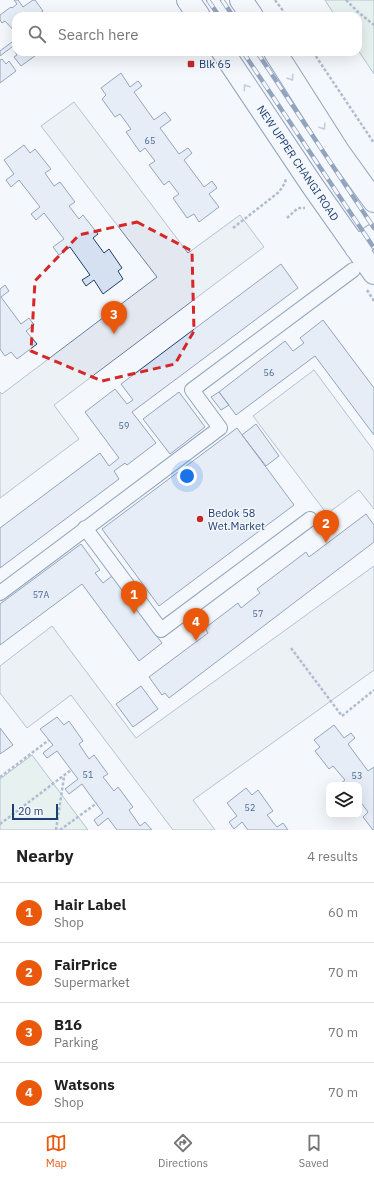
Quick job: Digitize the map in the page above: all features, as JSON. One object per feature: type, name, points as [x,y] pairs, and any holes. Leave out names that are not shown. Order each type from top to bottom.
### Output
[{"type":"main road","points":[[188,0],[196,12]]},
{"type":"main road","points":[[241,0],[249,12]]},
{"type":"main road","name":"NEW UPPER CHANGI ROAD","points":[[226,56],[374,273]]},
{"type":"main road","points":[[278,56],[338,151],[374,201]]},
{"type":"main road","points":[[338,151],[374,174]]},
{"type":"main road","points":[[356,248],[374,235]]},
{"type":"street","points":[[0,593],[220,428],[192,390],[352,270]]},
{"type":"street","points":[[85,528],[161,630],[310,519]]},
{"type":"path","points":[[275,0],[284,12]]},
{"type":"path","points":[[346,0],[358,12]]},
{"type":"path","points":[[362,15],[374,25]]},
{"type":"path","points":[[316,56],[374,143]]},
{"type":"path","points":[[234,228],[279,192],[286,183],[284,173]]},
{"type":"path","points":[[291,648],[342,716],[374,690]]},
{"type":"path","points":[[0,777],[49,740]]},
{"type":"path","points":[[0,824],[71,770]]},
{"type":"path","points":[[56,830],[64,776]]},
{"type":"path","points":[[60,830],[96,803]]},
{"type":"highlighted area","points":[[137,222],[192,251],[194,331],[175,364],[102,381],[31,351],[35,281],[79,235]]},
{"type":"shaded area","points":[[325,0],[374,0],[374,74],[362,56],[362,12],[332,12]]},
{"type":"shaded area","points":[[74,102],[188,253],[240,215],[264,247],[54,405],[79,439],[0,498],[0,392],[2,394],[157,277],[41,126]]},
{"type":"shaded area","points":[[314,370],[374,451],[374,509],[359,490],[327,514],[253,416]]},
{"type":"shaded area","points":[[374,566],[374,670],[193,800],[215,830],[173,830],[71,695],[27,728],[0,693],[0,666],[52,626],[136,738]]},
{"type":"shaded area","points":[[32,755],[88,830],[0,830],[0,779]]},
{"type":"building","points":[[14,0],[18,0],[23,7],[35,0],[43,11],[12,12],[12,29],[5,21],[2,23],[0,20],[0,15],[17,4]]},
{"type":"building","points":[[12,42],[12,47],[0,56],[0,51]]},
{"type":"building","points":[[16,56],[35,56],[21,66],[14,57]]},
{"type":"building","points":[[2,59],[6,64],[9,61],[16,71],[0,83],[0,60]]},
{"type":"building","points":[[121,73],[130,87],[138,81],[142,86],[134,92],[154,120],[165,112],[171,120],[160,128],[179,154],[188,148],[192,153],[184,160],[204,187],[212,181],[217,188],[209,194],[219,207],[199,222],[194,214],[187,218],[173,198],[179,194],[169,181],[164,185],[149,165],[155,161],[145,148],[140,152],[126,132],[131,129],[120,114],[115,117],[102,99],[106,95],[101,88]]},
{"type":"building","points":[[24,145],[30,153],[35,149],[51,169],[45,173],[54,186],[60,182],[75,202],[69,206],[79,219],[83,215],[98,234],[93,238],[104,253],[109,249],[122,268],[118,271],[123,279],[103,294],[94,280],[86,286],[82,280],[90,275],[70,247],[59,255],[53,247],[64,239],[44,213],[36,220],[31,214],[40,207],[19,180],[11,187],[6,180],[14,174],[4,160]]},
{"type":"building","points":[[281,264],[298,288],[132,412],[156,443],[127,465],[125,463],[114,471],[119,479],[0,568],[0,528],[100,453],[109,466],[119,458],[85,412],[115,389],[127,404],[133,400],[121,384]]},
{"type":"building","points":[[5,285],[9,291],[1,297],[21,324],[29,318],[34,325],[26,331],[37,344],[17,359],[11,352],[5,356],[0,349],[0,289]]},
{"type":"building","points":[[323,320],[374,388],[374,435],[315,356],[236,415],[219,392],[285,341],[293,351],[304,343],[300,338]]},
{"type":"building","points":[[179,392],[205,427],[170,454],[143,419]]},
{"type":"building","points":[[219,392],[229,405],[221,410],[211,397]]},
{"type":"building","points":[[256,424],[279,456],[266,466],[242,435]]},
{"type":"building","points":[[237,428],[294,505],[159,606],[102,529]]},
{"type":"building","points":[[366,514],[374,525],[374,542],[169,698],[165,693],[162,695],[149,677],[208,633],[205,628],[238,603],[241,608],[260,593],[257,589],[306,552],[309,557]]},
{"type":"building","points":[[81,544],[100,570],[95,573],[103,583],[112,576],[162,643],[139,661],[82,584],[0,645],[0,604]]},
{"type":"building","points":[[141,686],[158,709],[133,727],[116,704]]},
{"type":"building","points":[[57,717],[64,725],[69,721],[83,741],[79,744],[89,759],[94,755],[108,774],[103,777],[114,791],[118,787],[133,807],[129,810],[140,826],[145,822],[152,830],[117,830],[108,818],[98,826],[94,820],[103,813],[82,784],[69,794],[65,789],[78,779],[57,751],[47,758],[43,753],[53,745],[40,729]]},
{"type":"building","points":[[334,725],[344,738],[351,733],[355,738],[348,744],[368,771],[374,767],[374,830],[363,817],[368,812],[362,804],[362,782],[342,782],[345,780],[333,766],[329,769],[315,751],[320,747],[314,740]]},
{"type":"building","points":[[0,728],[13,745],[0,754]]},
{"type":"building","points":[[246,788],[252,795],[258,790],[273,811],[267,815],[277,827],[283,823],[288,830],[248,830],[242,822],[234,829],[229,822],[237,816],[227,803]]},
{"type":"railway","points":[[208,0],[216,12]]},
{"type":"railway","points":[[222,0],[230,12]]},
{"type":"railway","points":[[246,56],[374,248]]},
{"type":"railway","points":[[260,56],[374,228]]},
{"type":"place","name":"Blk 65","points":[[191,64]]},
{"type":"place","name":"B16","points":[[114,334]]},
{"type":"place","name":"Bedok 58 Wet.Market","points":[[200,519]]},
{"type":"place","name":"FairPrice","points":[[326,543]]},
{"type":"place","name":"Hair Label","points":[[134,614]]},
{"type":"place","name":"Watsons","points":[[196,641]]}]
